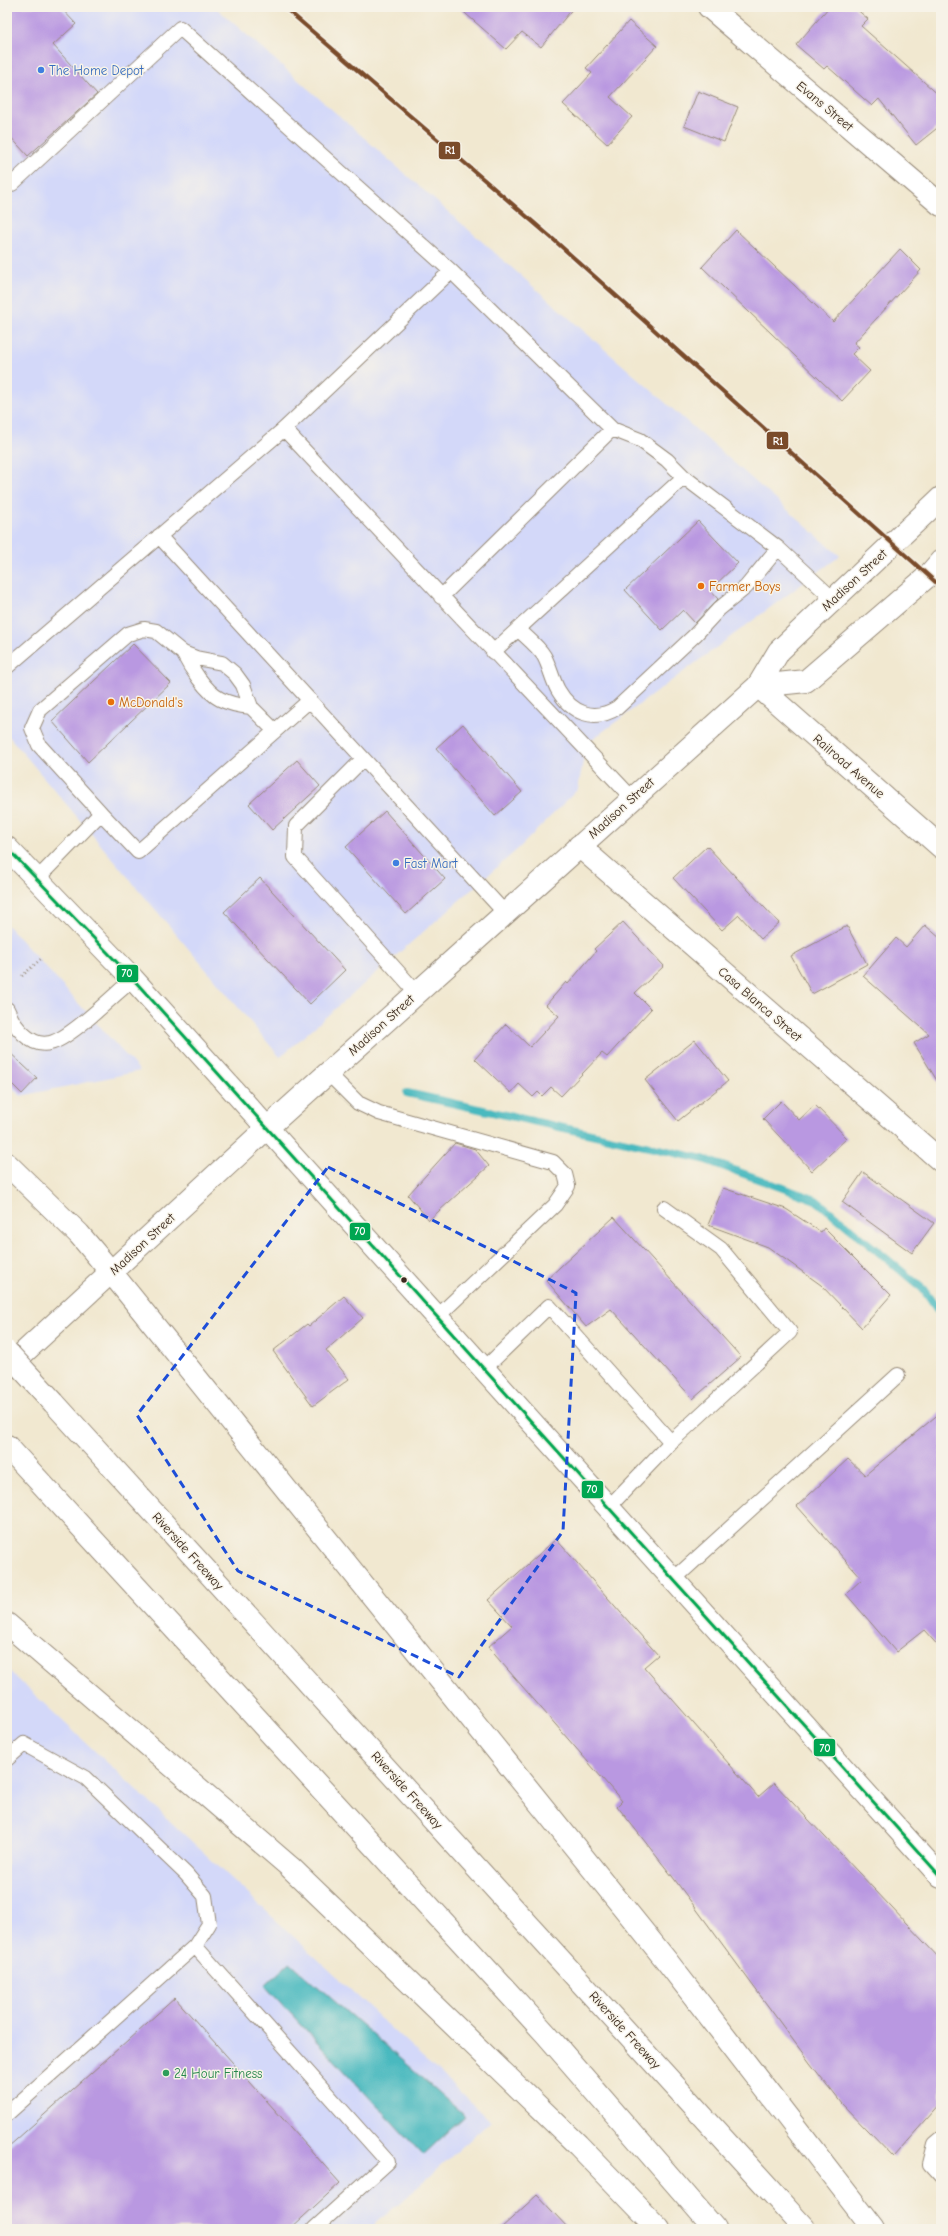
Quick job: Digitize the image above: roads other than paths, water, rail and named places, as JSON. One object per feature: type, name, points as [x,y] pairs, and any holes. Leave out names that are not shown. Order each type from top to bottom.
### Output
[{"type":"main road","name":"Evans Street","points":[[710,7],[941,205]]},
{"type":"main road","name":"Madison Street","points":[[7,1368],[267,1128],[758,686],[779,651],[833,598],[941,498]]},
{"type":"main road","points":[[758,686],[806,681],[928,576],[941,561]]},
{"type":"main road","name":"Railroad Avenue","points":[[758,686],[941,847]]},
{"type":"main road","name":"Casa Blanca Street","points":[[580,846],[941,1161]]},
{"type":"main road","points":[[7,848],[133,978],[941,1877]]},
{"type":"main road","points":[[7,1164],[79,1234],[111,1272],[666,1960],[874,2229]]},
{"type":"main road","name":"Riverside Freeway","points":[[7,1352],[805,2229]]},
{"type":"main road","points":[[7,1446],[546,2034],[715,2229]]},
{"type":"main road","points":[[7,1624],[290,1866],[572,2140],[660,2229]]},
{"type":"lane","points":[[7,184],[12,184],[180,28],[451,271],[612,429],[640,440],[667,460],[684,477],[778,548],[833,598]]},
{"type":"lane","points":[[7,667],[284,429],[451,271]]},
{"type":"lane","points":[[284,429],[632,798]]},
{"type":"lane","points":[[441,597],[612,429]]},
{"type":"lane","points":[[493,652],[684,477]]},
{"type":"lane","points":[[159,536],[505,913]]},
{"type":"lane","points":[[518,629],[543,654],[552,670],[558,689],[568,704],[590,716],[605,715],[617,708],[695,635],[719,609],[746,587],[778,548]]},
{"type":"lane","points":[[275,731],[251,707],[243,685],[235,674],[222,663],[196,658],[183,653],[156,631],[144,629],[128,634],[40,710],[32,728],[39,745],[138,852],[275,731],[310,700]]},
{"type":"lane","points":[[183,653],[199,678],[219,699],[233,704],[251,707]]},
{"type":"lane","points":[[363,759],[296,826],[295,857],[417,993]]},
{"type":"lane","points":[[37,879],[101,813]]},
{"type":"lane","points":[[7,1009],[13,1023],[30,1039],[40,1044],[51,1043],[67,1034],[133,978]]},
{"type":"lane","points":[[328,1073],[358,1103],[379,1113],[431,1129],[553,1162],[564,1174],[568,1186],[556,1205],[437,1317]]},
{"type":"lane","points":[[608,1508],[671,1442],[790,1332],[721,1249],[664,1208]]},
{"type":"lane","points":[[484,1369],[549,1306],[671,1442]]},
{"type":"lane","points":[[673,1580],[898,1375]]},
{"type":"lane","points":[[7,1759],[24,1744],[86,1778],[186,1874],[205,1896],[209,1924],[195,1946],[7,2114]]},
{"type":"lane","points":[[195,1946],[388,2162],[314,2229]]},
{"type":"lane","points":[[941,2139],[935,2144],[930,2164],[941,2176]]},
{"type":"water","points":[[290,1962],[465,2116],[423,2155],[265,1986]]},
{"type":"waterway","points":[[407,1093],[703,1159],[816,1200],[923,1289],[941,1315]]},
{"type":"place","name":"The Home Depot","points":[[41,70]]},
{"type":"place","name":"Farmer Boys","points":[[701,586]]},
{"type":"place","name":"McDonald's","points":[[111,702]]},
{"type":"place","name":"Fast Mart","points":[[396,863]]},
{"type":"place","name":"24 Hour Fitness","points":[[166,2073]]}]
